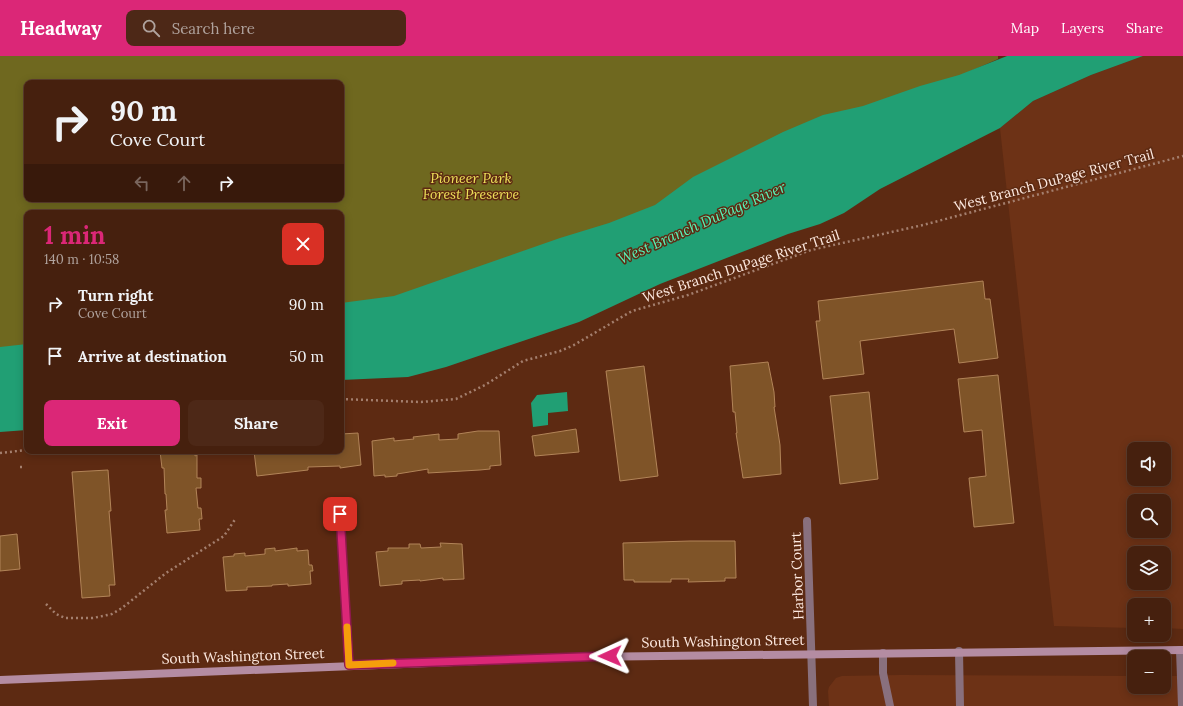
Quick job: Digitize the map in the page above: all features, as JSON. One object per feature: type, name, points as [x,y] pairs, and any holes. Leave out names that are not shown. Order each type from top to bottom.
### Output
[{"type":"main road","name":"South Washington Street","points":[[0,680],[579,656],[960,651],[1182,650]]},
{"type":"street","points":[[340,514],[349,665]]},
{"type":"street","name":"Harbor Court","points":[[807,521],[813,706]]},
{"type":"street","points":[[1182,650],[1182,706]]},
{"type":"street","points":[[960,651],[960,706]]},
{"type":"street","points":[[883,653],[883,673],[890,706]]},
{"type":"path","name":"West Branch DuPage River Trail","points":[[344,399],[421,402],[456,400],[485,385],[523,361],[560,351],[574,345],[632,311],[688,295],[811,250],[931,223],[1183,156]]},
{"type":"path","points":[[0,453],[24,450]]},
{"type":"path","points":[[20,467],[25,467]]},
{"type":"path","points":[[46,604],[56,614],[65,618],[93,618],[112,614],[122,608],[166,573],[224,536],[236,518]]},
{"type":"shaded area","points":[[1143,56],[1183,56],[1183,629],[1171,628],[1171,598],[1127,598],[1127,628],[1054,626],[1000,128],[1033,101],[1091,75]]},
{"type":"shaded area","points":[[842,676],[1127,676],[1127,694],[1171,694],[1171,676],[1183,676],[1183,706],[829,706],[829,687],[836,678]]},
{"type":"green space","name":"Pioneer Park Forest Preserve","points":[[0,56],[998,56],[998,59],[344,346],[344,210],[24,210],[24,392],[0,395]]},
{"type":"water","name":"West Branch DuPage River","points":[[1007,56],[1143,56],[1091,75],[1033,101],[1000,128],[880,189],[844,213],[820,224],[788,234],[660,284],[579,322],[446,367],[408,377],[344,380],[344,303],[394,296],[560,238],[609,223],[655,205],[693,177],[783,132],[823,115],[863,106],[920,86],[959,75]]},
{"type":"water","points":[[24,344],[24,430],[0,432],[0,347]]},
{"type":"water","points":[[567,392],[568,411],[548,413],[548,425],[533,427],[531,403],[537,395]]},
{"type":"building","points":[[983,281],[985,299],[990,299],[998,358],[959,363],[954,329],[860,341],[864,374],[823,379],[816,321],[820,321],[818,301]]},
{"type":"building","points":[[768,362],[774,392],[774,407],[780,445],[781,474],[743,478],[736,433],[735,412],[733,412],[730,366]]},
{"type":"building","points":[[644,366],[658,476],[620,481],[606,371]]},
{"type":"building","points":[[998,375],[1014,523],[974,527],[969,478],[986,476],[982,430],[964,432],[958,379]]},
{"type":"building","points":[[869,392],[878,479],[840,484],[830,396]]},
{"type":"building","points":[[576,429],[579,452],[535,456],[532,436]]},
{"type":"building","points":[[478,431],[499,431],[501,465],[490,466],[490,469],[480,470],[428,473],[428,469],[397,474],[397,476],[374,476],[372,441],[394,438],[394,441],[414,439],[413,437],[439,434],[439,440],[458,439],[458,434]]},
{"type":"building","points":[[358,433],[361,465],[340,468],[340,466],[308,467],[308,470],[257,476],[254,454],[344,454],[344,434]]},
{"type":"building","points":[[160,454],[197,455],[197,478],[201,478],[201,488],[196,488],[198,508],[201,508],[202,519],[199,519],[200,530],[167,533],[164,468],[162,468]]},
{"type":"building","points":[[108,470],[111,511],[109,511],[115,585],[109,585],[110,596],[82,598],[72,472]]},
{"type":"building","points":[[17,534],[20,569],[0,571],[0,536]]},
{"type":"building","points":[[735,541],[736,578],[725,578],[725,581],[688,582],[689,579],[671,579],[671,582],[634,582],[634,580],[624,580],[623,543]]},
{"type":"building","points":[[440,543],[462,544],[464,579],[443,580],[443,578],[420,581],[402,581],[402,584],[380,586],[376,552],[388,551],[388,548],[409,548],[409,544],[420,544],[421,548],[441,547]]},
{"type":"building","points":[[275,548],[275,551],[297,548],[297,551],[308,550],[309,565],[312,565],[313,571],[310,571],[311,584],[247,587],[247,590],[226,591],[223,557],[245,553],[245,556],[265,554],[265,549]]},
{"type":"slow traffic","points":[[347,627],[349,665],[393,663]]},
{"type":"route","points":[[340,514],[349,665],[610,656]]}]
